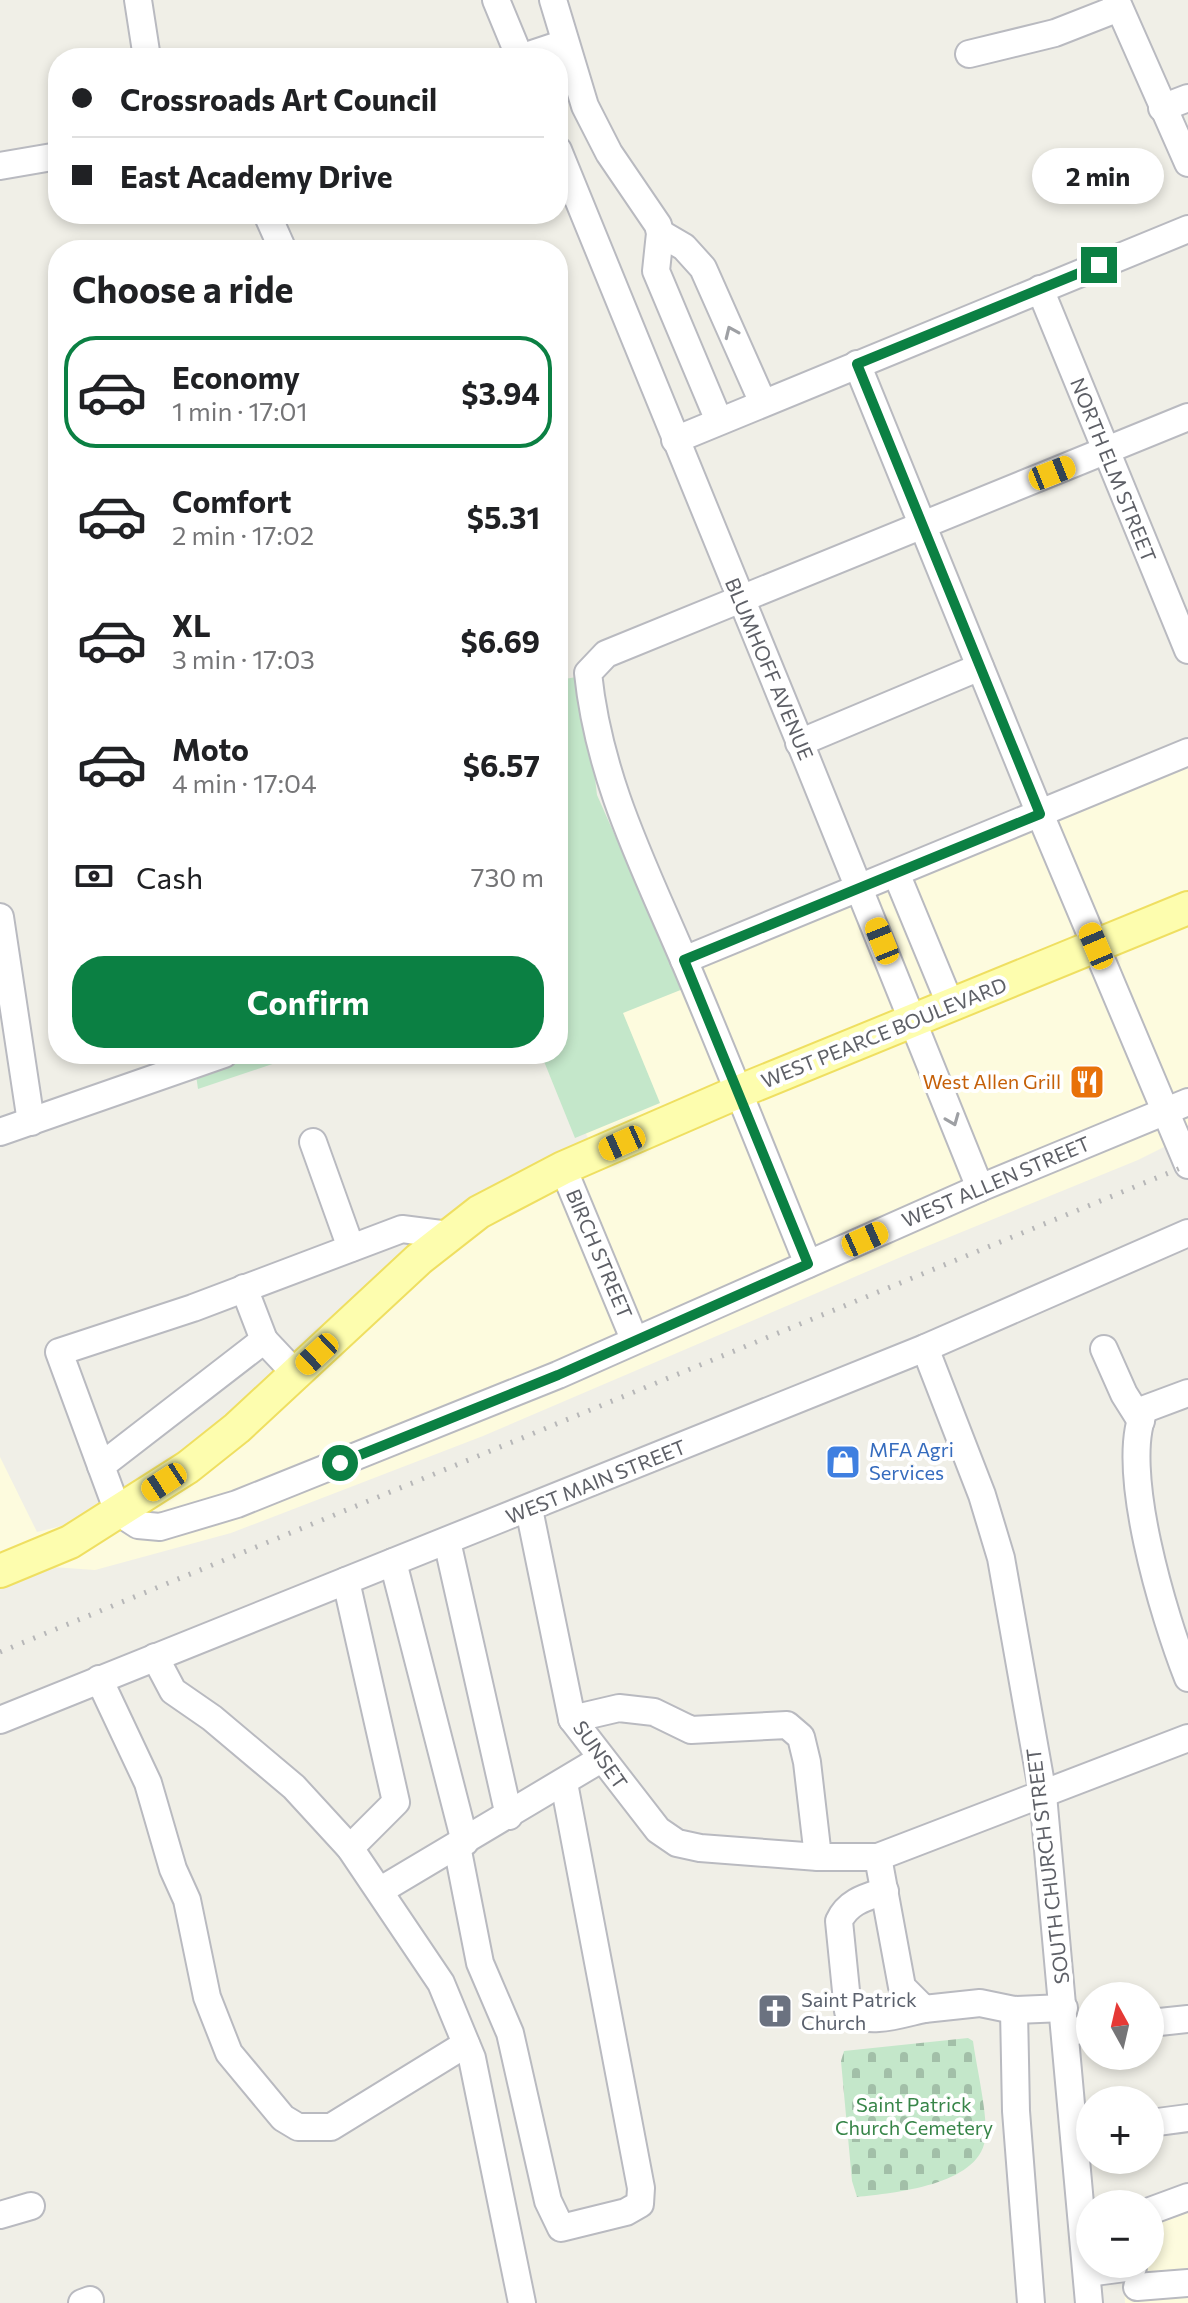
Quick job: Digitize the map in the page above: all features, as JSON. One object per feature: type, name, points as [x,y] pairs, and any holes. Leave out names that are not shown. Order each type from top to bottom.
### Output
[{"type":"main road","name":"WEST PEARCE BOULEVARD","points":[[3,1563],[70,1542],[188,1467],[237,1428],[449,1235],[479,1212],[563,1168],[738,1092],[1188,908]]},
{"type":"street","points":[[138,0],[145,48]]},
{"type":"street","points":[[496,0],[516,48]]},
{"type":"street","points":[[553,0],[567,48]]},
{"type":"street","points":[[969,54],[1055,33],[1118,4],[1188,163]]},
{"type":"street","points":[[550,48],[565,43]]},
{"type":"street","points":[[568,52],[585,106],[609,153],[652,215],[660,233],[656,271],[719,421]]},
{"type":"street","points":[[1162,108],[1188,98]]},
{"type":"street","points":[[0,166],[48,158]]},
{"type":"street","name":"BLUMHOFF AVENUE","points":[[568,175],[739,600],[861,888],[980,1188]]},
{"type":"street","points":[[675,440],[1188,229]]},
{"type":"street","points":[[660,233],[684,247],[703,268],[763,403]]},
{"type":"street","name":"NORTH ELM STREET","points":[[1040,289],[1188,650]]},
{"type":"street","points":[[857,364],[1096,946],[1176,1106],[1188,1165]]},
{"type":"street","points":[[808,1264],[612,793],[588,673],[606,654],[1188,417]]},
{"type":"street","points":[[799,743],[980,667]]},
{"type":"street","points":[[684,960],[1188,752]]},
{"type":"street","points":[[896,873],[951,1006]]},
{"type":"street","points":[[0,917],[31,1122]]},
{"type":"street","points":[[0,1132],[196,1064]]},
{"type":"street","name":"WEST ALLEN STREET","points":[[118,1512],[138,1525],[160,1527],[237,1504],[558,1375],[980,1188],[1176,1106]]},
{"type":"street","points":[[313,1142],[351,1248]]},
{"type":"street","name":"BIRCH STREET","points":[[563,1168],[634,1339]]},
{"type":"street","points":[[118,1512],[59,1352],[402,1229],[449,1235]]},
{"type":"street","name":"WEST MAIN STREET","points":[[0,1720],[925,1348],[1188,1233]]},
{"type":"street","points":[[244,1288],[264,1340],[296,1374]]},
{"type":"street","points":[[101,1466],[264,1340]]},
{"type":"street","name":"SOUTH CHURCH STREET","points":[[925,1348],[982,1495],[1001,1558],[1043,1795],[1079,2086]]},
{"type":"street","points":[[1104,1349],[1124,1394],[1141,1421]]},
{"type":"street","points":[[1188,1393],[1145,1409],[1136,1473],[1138,1497],[1188,1678]]},
{"type":"street","name":"SUNSET","points":[[529,1509],[572,1719],[658,1830],[677,1843],[700,1848],[818,1857],[878,1857]]},
{"type":"street","points":[[447,1541],[509,1816]]},
{"type":"street","points":[[393,1562],[461,1844],[480,1963],[510,2033],[548,2201],[561,2228],[626,2212],[640,2204],[641,2188],[564,1783]]},
{"type":"street","points":[[346,1581],[396,1802],[350,1848]]},
{"type":"street","points":[[155,1657],[173,1691],[212,1718],[294,1787],[350,1848],[441,1983],[466,2044],[522,2303]]},
{"type":"street","points":[[99,1679],[148,1783],[173,1869],[187,1900],[207,1997],[229,2053],[283,2118],[298,2127],[331,2127],[466,2044]]},
{"type":"street","points":[[572,1719],[619,1708],[654,1712],[691,1730],[787,1725],[801,1737],[807,1762],[818,1857]]},
{"type":"street","points":[[924,2009],[902,1987],[878,1857],[1188,1738]]},
{"type":"street","points":[[381,1890],[601,1759]]},
{"type":"street","points":[[885,1891],[858,1900],[843,1911],[839,1921],[848,2011],[857,2017],[881,2017],[980,2003],[1073,2023]]},
{"type":"street","points":[[1014,2010],[1016,2111],[1031,2303]]},
{"type":"street","points":[[1164,2022],[1188,2019]]},
{"type":"street","points":[[1164,2121],[1188,2118]]},
{"type":"street","points":[[1164,2206],[1188,2197]]},
{"type":"street","points":[[0,2215],[31,2206]]},
{"type":"street","name":"SOUTH CHURCH STREET","points":[[1087,2278],[1089,2303]]},
{"type":"street","points":[[1136,2280],[1188,2283]]},
{"type":"shaded area","points":[[1188,747],[1188,1135],[1138,1160],[908,1254],[483,1436],[231,1533],[95,1570],[52,1567],[0,1584],[0,1457],[37,1532],[118,1512],[419,1259],[595,1154],[555,1064],[568,1064],[568,1025]]},
{"type":"shaded area","points":[[1188,2192],[1188,2303],[1125,2303],[1124,2278],[1164,2278],[1164,2195]]},
{"type":"green space","points":[[583,676],[597,795],[683,989],[623,1013],[660,1103],[575,1138],[545,1064],[568,1064],[568,678]]},
{"type":"green space","points":[[194,1064],[272,1064],[198,1089]]},
{"type":"green space","name":"Saint Patrick Church Cemetery","points":[[968,2038],[973,2041],[985,2119],[985,2140],[979,2155],[967,2167],[933,2184],[857,2197],[852,2181],[841,2061],[844,2051]]},
{"type":"railway","points":[[0,1652],[1188,1165]]},
{"type":"place","name":"West Allen Grill","points":[[1087,1082]]},
{"type":"place","name":"MFA Agri Services","points":[[843,1462]]},
{"type":"place","name":"Saint Patrick Church","points":[[775,2011]]},
{"type":"route","points":[[340,1463],[558,1375],[808,1264],[684,960],[1040,814],[857,364],[1099,265]]}]
